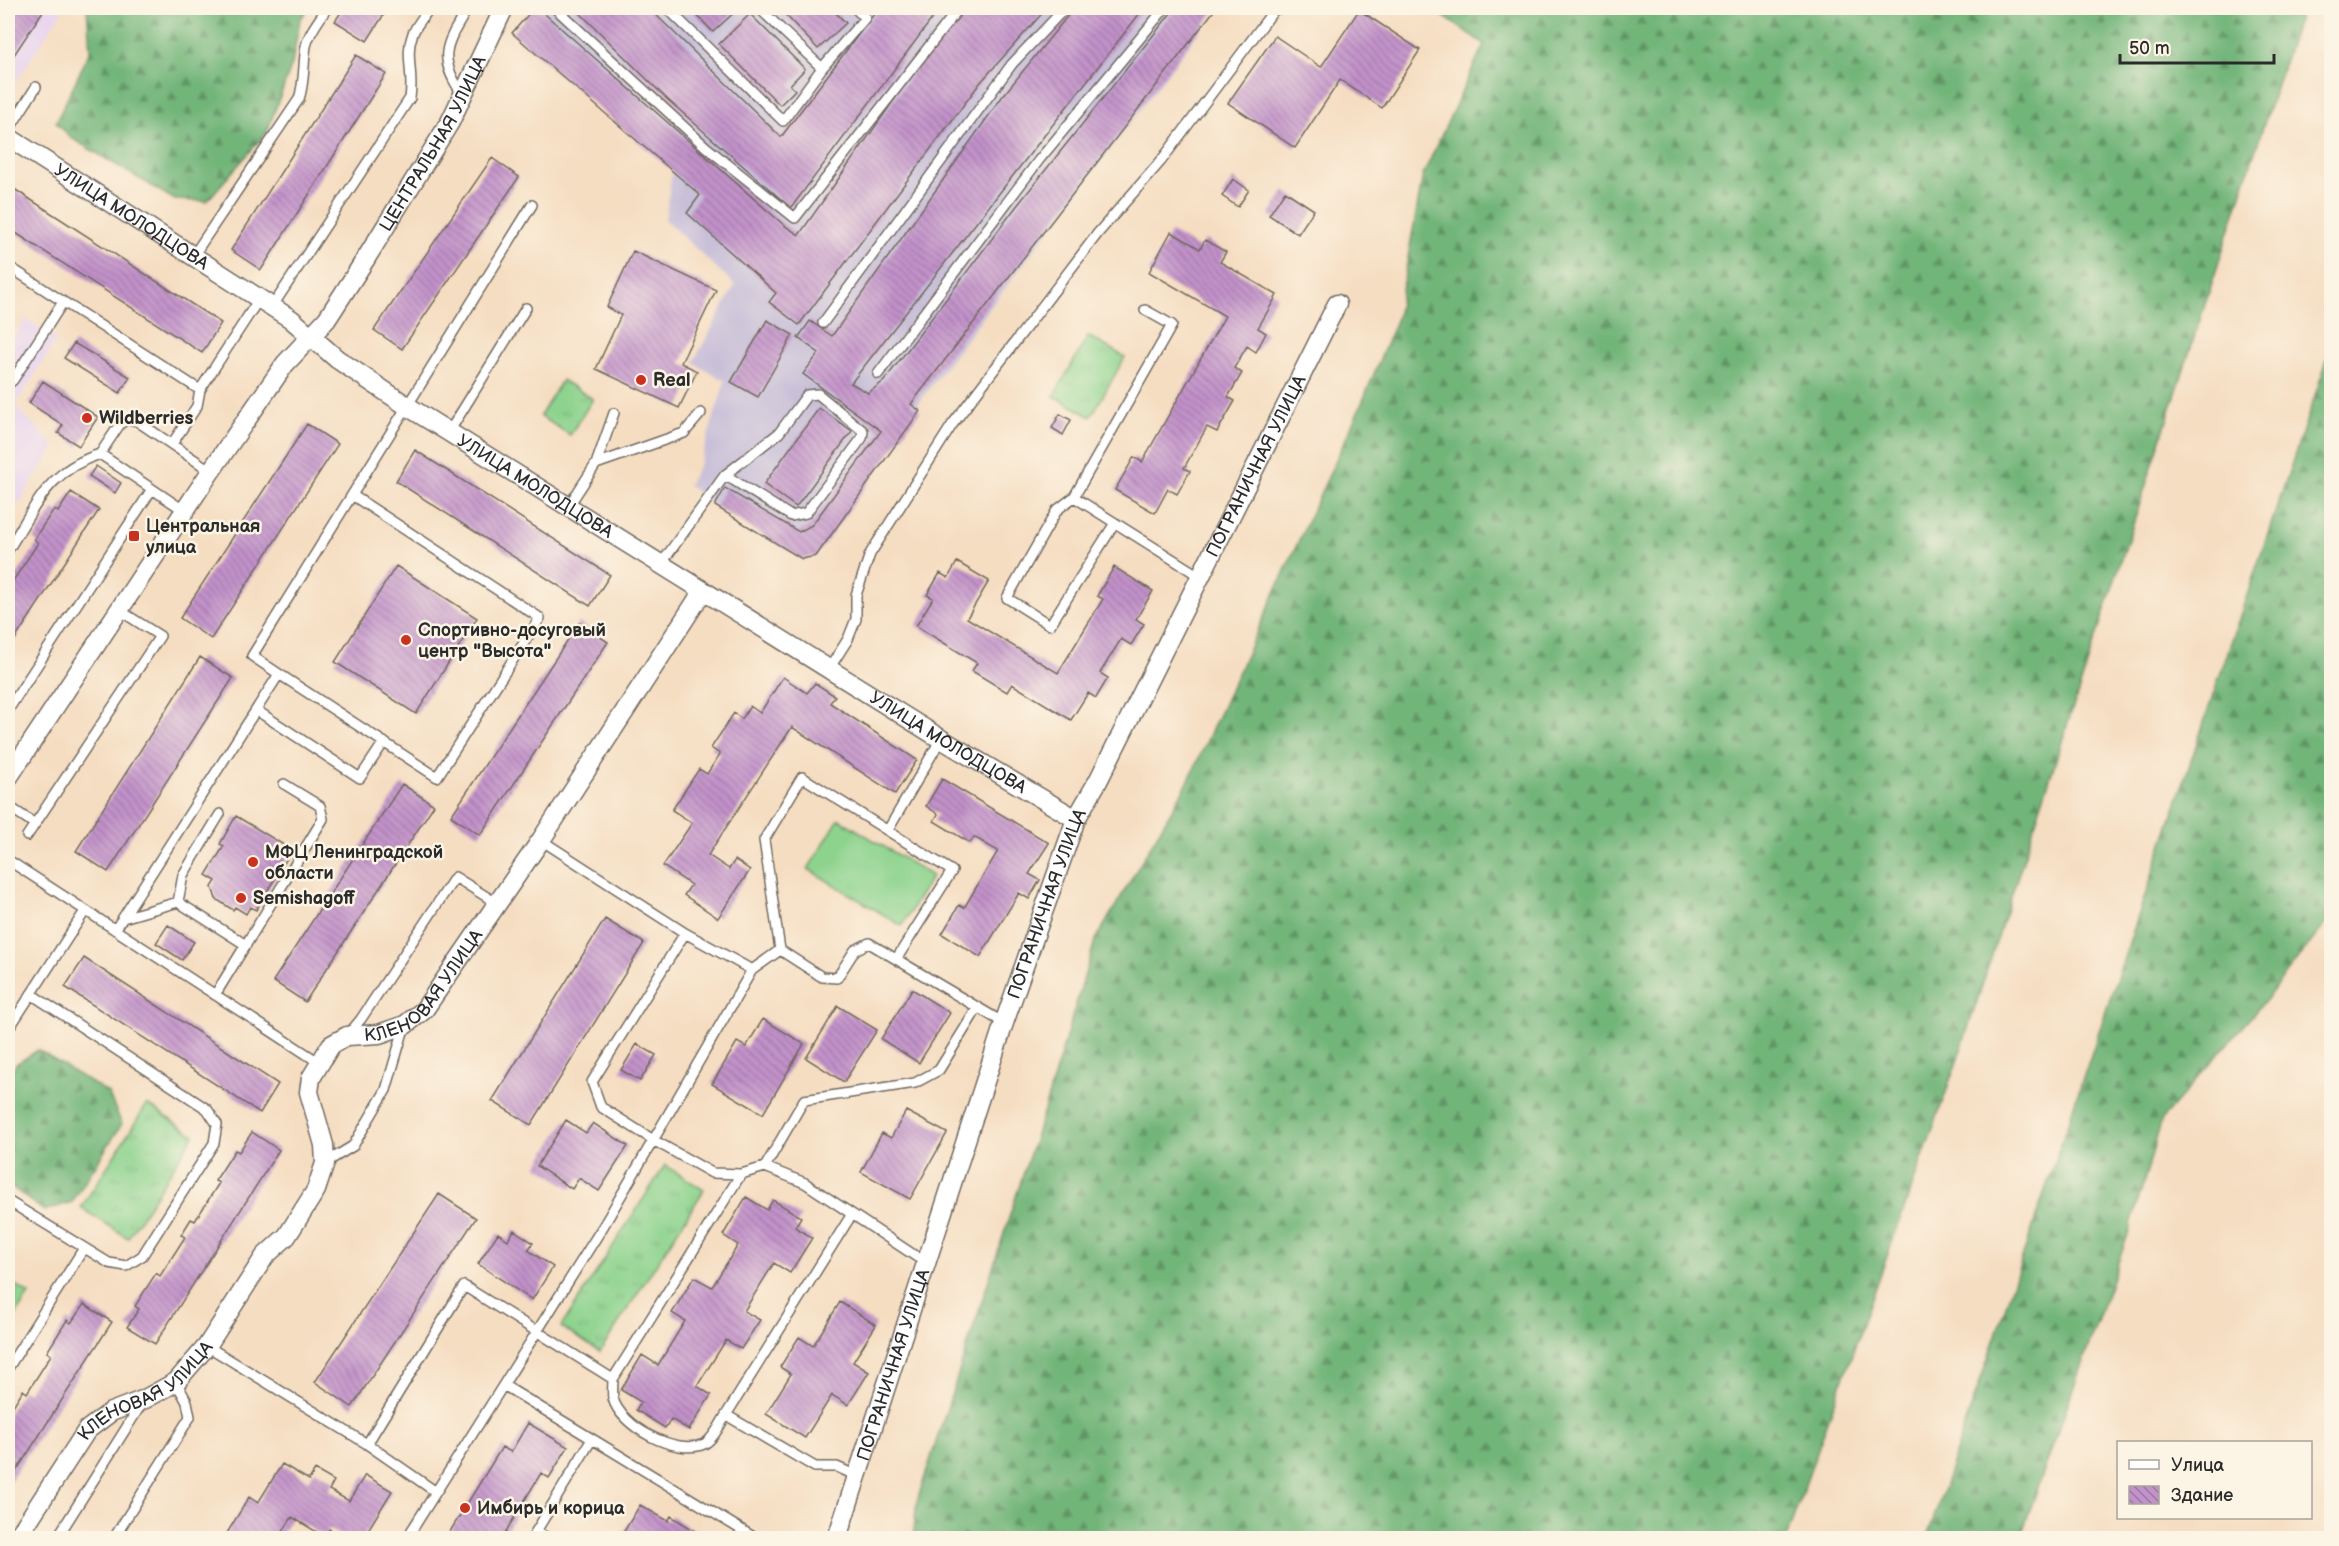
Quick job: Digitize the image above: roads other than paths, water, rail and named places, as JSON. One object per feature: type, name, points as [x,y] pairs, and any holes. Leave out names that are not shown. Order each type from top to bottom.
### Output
[{"type":"street","name":"ЦЕНТРАЛЬНАЯ УЛИЦА","points":[[8,778],[285,364],[327,319],[450,122],[504,8]]},
{"type":"street","name":"УЛИЦА МОЛОДЦОВА","points":[[8,137],[291,319],[310,338],[407,406],[941,739],[1076,819]]},
{"type":"street","name":"ПОГРАНИЧНАЯ УЛИЦА","points":[[837,1539],[1004,1023],[1076,819],[1098,781],[1337,304]]},
{"type":"street","name":"КЛЕНОВАЯ УЛИЦА","points":[[17,1539],[87,1430],[111,1412],[145,1399],[176,1382],[207,1346],[265,1256],[287,1236],[316,1190],[325,1163],[324,1145],[309,1092],[311,1078],[331,1045],[347,1035],[379,1034],[405,1025],[424,1010],[541,840],[703,591]]},
{"type":"lane","points":[[192,256],[299,99],[304,85],[308,40],[327,8]]},
{"type":"lane","points":[[172,444],[197,406],[200,390],[266,303],[410,98],[413,80],[409,54],[412,35],[430,8]]},
{"type":"lane","points":[[463,95],[452,80],[445,62],[447,43],[468,8]]},
{"type":"lane","points":[[555,8],[706,147],[795,218],[959,8]]},
{"type":"lane","points":[[667,8],[783,121],[822,68],[865,18],[855,8]]},
{"type":"lane","points":[[759,8],[822,68]]},
{"type":"lane","points":[[823,323],[1012,64],[1065,8]]},
{"type":"lane","points":[[878,374],[1039,160],[1165,8]]},
{"type":"lane","points":[[829,669],[848,639],[856,619],[856,595],[870,555],[952,425],[1098,232],[1161,161],[1274,10],[1281,8]]},
{"type":"lane","points":[[8,131],[36,87]]},
{"type":"lane","points":[[352,495],[540,618],[437,777],[252,656],[532,205]]},
{"type":"lane","points":[[8,266],[200,390]]},
{"type":"lane","points":[[8,384],[13,380],[63,302]]},
{"type":"lane","points":[[449,432],[526,308]]},
{"type":"lane","points":[[1115,523],[1050,626],[1007,598],[1057,510],[1074,497],[1172,325],[1145,310]]},
{"type":"lane","points":[[661,564],[725,475],[779,433],[807,395],[818,394],[863,431],[862,438],[806,513],[799,516],[791,516],[725,475]]},
{"type":"lane","points":[[568,507],[596,464],[614,413]]},
{"type":"lane","points":[[596,464],[684,432],[701,413]]},
{"type":"lane","points":[[8,550],[54,479],[76,462],[100,454],[120,424],[128,419],[137,421],[212,471]]},
{"type":"lane","points":[[100,454],[185,511]]},
{"type":"lane","points":[[8,710],[152,489]]},
{"type":"lane","points":[[1074,497],[1201,577]]},
{"type":"lane","points":[[27,836],[160,636],[119,610]]},
{"type":"lane","points":[[115,930],[279,674]]},
{"type":"lane","points":[[256,710],[360,778],[384,742]]},
{"type":"lane","points":[[888,830],[941,739]]},
{"type":"lane","points":[[897,958],[952,871],[802,777],[764,840],[780,950],[822,977],[837,978],[855,950],[869,943],[1004,1023]]},
{"type":"lane","points":[[215,995],[323,819],[320,806],[284,784]]},
{"type":"lane","points":[[8,806],[35,824]]},
{"type":"lane","points":[[178,902],[183,875],[220,814]]},
{"type":"lane","points":[[541,840],[685,933],[752,970]]},
{"type":"lane","points":[[8,860],[320,1063]]},
{"type":"lane","points":[[347,1035],[362,1019],[455,877],[498,904]]},
{"type":"lane","points":[[123,918],[178,902],[246,945]]},
{"type":"lane","points":[[8,1030],[85,910]]},
{"type":"lane","points":[[685,933],[592,1083],[601,1107],[712,1173],[741,1174],[765,1167],[805,1184],[927,1263]]},
{"type":"lane","points":[[408,1539],[655,1141],[752,970],[780,950]]},
{"type":"lane","points":[[8,1201],[109,1263],[126,1266],[142,1256],[214,1143],[217,1124],[207,1108],[30,994]]},
{"type":"lane","points":[[765,1167],[804,1100],[915,1083],[939,1070],[978,1007]]},
{"type":"lane","points":[[325,1163],[353,1146],[386,1090],[405,1025]]},
{"type":"lane","points":[[741,1174],[613,1379],[613,1398],[626,1420],[658,1441],[693,1448],[707,1443],[852,1214]]},
{"type":"lane","points":[[8,1368],[84,1248]]},
{"type":"lane","points":[[366,1444],[464,1286],[613,1379]]},
{"type":"lane","points":[[207,1346],[366,1444],[436,1492]]},
{"type":"lane","points":[[114,1539],[190,1417],[187,1402],[176,1382]]},
{"type":"lane","points":[[505,1386],[755,1539]]},
{"type":"lane","points":[[57,1539],[145,1399]]},
{"type":"lane","points":[[726,1415],[815,1467],[837,1467],[857,1476]]},
{"type":"lane","points":[[548,1539],[534,1535],[592,1439]]},
{"type":"place","name":"Real","points":[[641,380]]},
{"type":"place","name":"Wildberries","points":[[87,418]]},
{"type":"place","name":"Центральная улица","points":[[134,536]]},
{"type":"place","name":"Спортивно-досуговый центр \"Высота\"","points":[[406,640]]},
{"type":"place","name":"МФЦ Ленинградской области","points":[[253,862]]},
{"type":"place","name":"Semishagoff","points":[[241,898]]},
{"type":"place","name":"Имбирь и корица","points":[[465,1508]]}]
